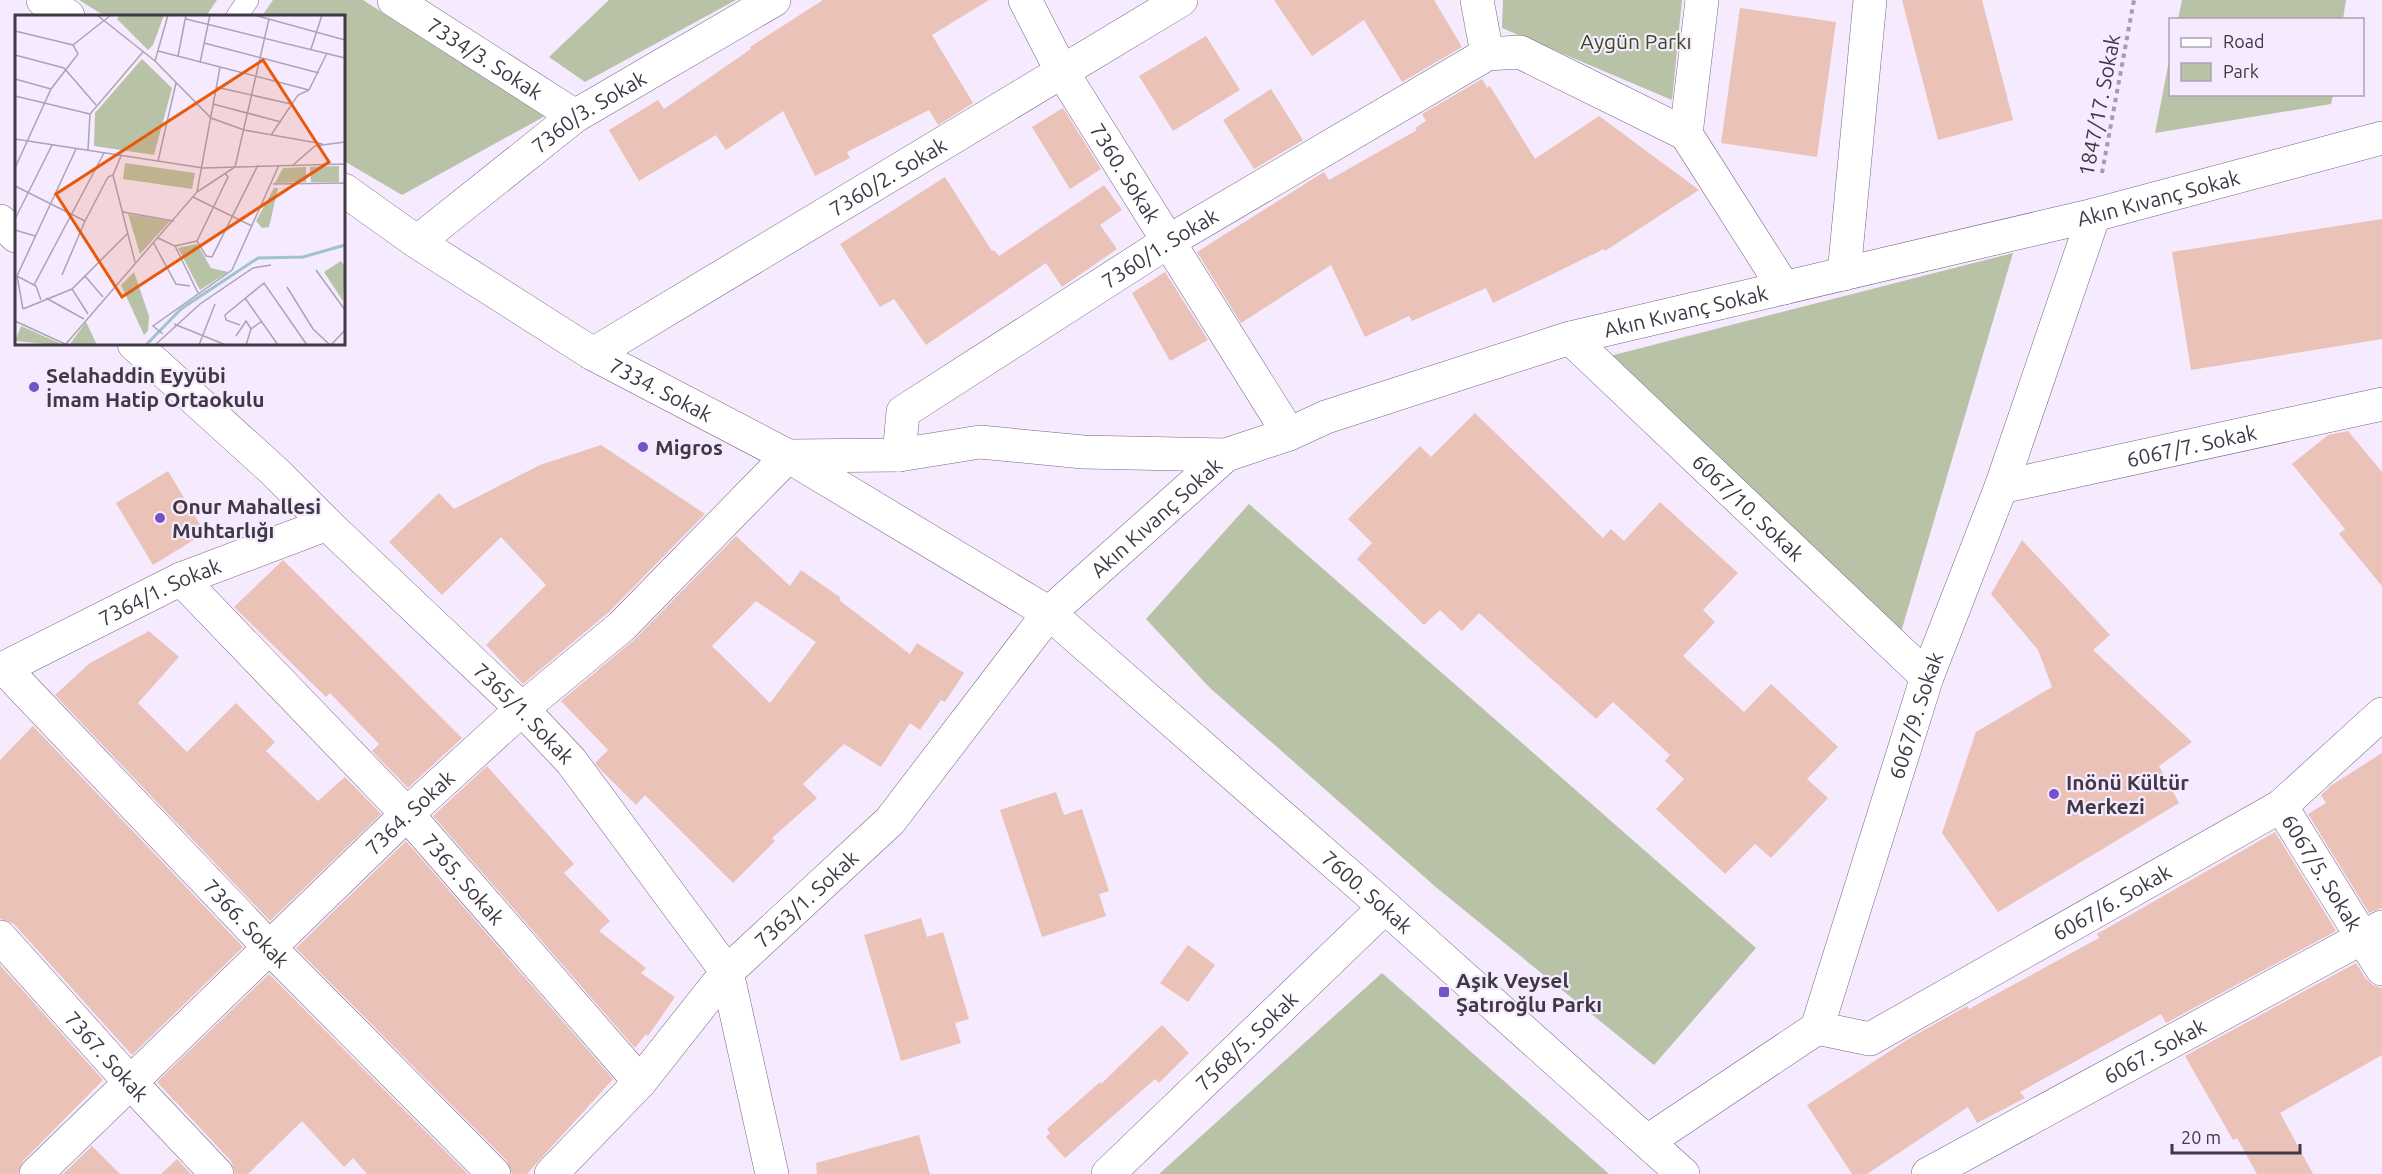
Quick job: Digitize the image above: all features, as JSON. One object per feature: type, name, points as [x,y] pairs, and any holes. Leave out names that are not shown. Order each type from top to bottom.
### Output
[{"type":"street","points":[[42,0],[66,15]]},
{"type":"street","name":"7334/3. Sokak","points":[[394,0],[575,116]]},
{"type":"street","name":"7360/3. Sokak","points":[[417,242],[575,116],[774,0]]},
{"type":"street","name":"7360. Sokak","points":[[1025,0],[1062,70],[1288,434]]},
{"type":"street","name":"7360/2. Sokak","points":[[593,354],[1181,0]]},
{"type":"street","points":[[1477,0],[1473,62],[1520,52],[1686,134],[1784,288]]},
{"type":"street","points":[[1686,134],[1702,0]]},
{"type":"street","points":[[1844,274],[1870,0]]},
{"type":"street","name":"7360/1. Sokak","points":[[899,455],[903,412],[1169,241],[1473,62]]},
{"type":"street","name":"Akın Kıvanç Sokak","points":[[1049,613],[1226,455],[1288,434],[1326,417],[1570,338],[2094,215],[2382,138]]},
{"type":"street","name":"7334. Sokak","points":[[345,191],[417,242],[593,354],[788,456],[1049,613]]},
{"type":"street","points":[[0,202],[15,205]]},
{"type":"street","name":"6067/9. Sokak","points":[[1817,1028],[1927,677],[2001,487],[2094,215]]},
{"type":"street","points":[[0,221],[15,235]]},
{"type":"street","name":"6067/10. Sokak","points":[[1570,338],[1927,677]]},
{"type":"street","name":"7365/1. Sokak","points":[[135,345],[274,471],[522,709],[571,761],[727,972],[772,1174]]},
{"type":"street","name":"6067/7. Sokak","points":[[2001,487],[2382,404]]},
{"type":"street","points":[[788,456],[899,455],[980,442],[1083,452],[1226,455]]},
{"type":"street","name":"7364. Sokak","points":[[36,1174],[407,814],[522,709],[622,626],[788,456]]},
{"type":"street","name":"7364/1. Sokak","points":[[2,669],[181,579],[327,524]]},
{"type":"street","name":"7365. Sokak","points":[[181,579],[407,814],[640,1082]]},
{"type":"street","name":"7600. Sokak","points":[[1049,613],[1385,907],[1683,1174]]},
{"type":"street","name":"7363/1. Sokak","points":[[552,1174],[640,1082],[727,972],[890,821],[1049,613]]},
{"type":"street","name":"7366. Sokak","points":[[2,669],[269,947],[494,1174]]},
{"type":"street","name":"6067/6. Sokak","points":[[1817,1028],[1870,1039],[2281,806],[2382,714]]},
{"type":"street","name":"6067/5. Sokak","points":[[2281,806],[2372,933],[2382,969]]},
{"type":"street","name":"7568/5. Sokak","points":[[1108,1174],[1385,907]]},
{"type":"street","name":"6067. Sokak","points":[[1928,1174],[2372,933]]},
{"type":"street","name":"7367. Sokak","points":[[0,937],[130,1082],[217,1174]]},
{"type":"street","points":[[1648,1142],[1817,1028]]},
{"type":"lane","points":[[238,15],[248,0]]},
{"type":"path","name":"1847/17. Sokak","points":[[2094,215],[2134,0]]},
{"type":"green space","points":[[79,0],[217,0],[207,15],[103,15]]},
{"type":"green space","points":[[273,0],[363,0],[545,116],[402,195],[345,162],[345,15],[263,15]]},
{"type":"green space","points":[[609,0],[736,0],[585,82],[549,57]]},
{"type":"green space","name":"Aygün Parkı","points":[[1503,0],[1682,0],[1672,100],[1502,28]]},
{"type":"green space","points":[[2182,0],[2346,0],[2343,18],[2178,18]]},
{"type":"green space","points":[[2169,61],[2169,96],[2333,96],[2331,104],[2155,133]]},
{"type":"green space","points":[[2013,253],[1901,632],[1602,358]]},
{"type":"green space","points":[[1249,504],[1756,948],[1654,1065],[1437,888],[1210,688],[1146,619]]},
{"type":"green space","points":[[1382,973],[1609,1174],[1159,1174]]},
{"type":"building","points":[[823,0],[989,0],[932,35],[973,103],[938,125],[929,110],[847,152],[850,158],[815,176],[783,111],[726,150],[716,135],[639,181],[609,130],[658,100],[664,109],[751,49],[750,47]]},
{"type":"building","points":[[1274,0],[1434,0],[1462,47],[1402,82],[1364,20],[1312,56]]},
{"type":"building","points":[[1902,0],[1982,0],[2013,120],[1938,140]]},
{"type":"building","points":[[1740,8],[1836,22],[1817,157],[1721,143]]},
{"type":"building","points":[[1206,36],[1240,90],[1173,131],[1139,76]]},
{"type":"building","points":[[1482,79],[1487,88],[1490,86],[1535,159],[1599,116],[1699,190],[1605,251],[1604,249],[1493,303],[1486,288],[1412,321],[1409,316],[1365,337],[1331,265],[1241,323],[1197,252],[1324,172],[1329,180],[1417,130],[1415,128],[1426,121],[1422,114]]},
{"type":"building","points":[[1271,89],[1303,140],[1254,169],[1223,120]]},
{"type":"building","points":[[1063,108],[1101,169],[1070,189],[1032,127]]},
{"type":"building","points":[[945,177],[992,251],[994,250],[999,256],[1104,185],[1122,210],[1100,225],[1117,249],[1062,287],[1046,263],[926,345],[894,299],[880,307],[840,244]]},
{"type":"building","points":[[2382,219],[2382,339],[2191,370],[2172,252]]},
{"type":"building","points":[[1165,272],[1208,340],[1170,361],[1132,293]]},
{"type":"building","points":[[1475,413],[1603,538],[1611,529],[1624,541],[1660,502],[1738,573],[1703,610],[1715,622],[1683,656],[1744,712],[1771,684],[1838,747],[1807,779],[1828,798],[1771,858],[1755,844],[1725,874],[1656,809],[1684,779],[1665,761],[1670,755],[1613,702],[1596,719],[1479,613],[1462,631],[1440,610],[1424,625],[1357,559],[1372,543],[1348,519],[1420,446],[1431,457]]},
{"type":"building","points":[[2348,431],[2382,472],[2382,586],[2339,534],[2345,529],[2292,464],[2328,435]]},
{"type":"building","points":[[601,445],[705,514],[609,612],[523,684],[486,645],[546,585],[501,537],[442,595],[389,542],[439,493],[454,509],[540,465]]},
{"type":"building","name":"Onur Mahallesi Muhtarlığı","points":[[168,471],[205,533],[153,565],[116,503]]},
{"type":"building","points":[[736,536],[790,586],[801,570],[841,598],[839,600],[910,654],[917,643],[964,673],[945,702],[941,700],[920,730],[910,723],[881,767],[844,744],[803,784],[817,798],[772,838],[775,841],[733,883],[645,795],[636,805],[601,770],[595,763],[608,750],[561,701],[635,639]],"holes":[[[756,601],[816,642],[770,703],[712,646]]]},
{"type":"building","points":[[2022,540],[2110,635],[2093,650],[2192,742],[2159,766],[2179,803],[1998,912],[1942,833],[1976,732],[2052,687],[2038,650],[1991,594]]},
{"type":"building","points":[[283,560],[462,738],[408,788],[372,751],[379,744],[330,693],[326,697],[234,607]]},
{"type":"building","points":[[149,631],[179,657],[138,703],[187,752],[236,703],[275,742],[266,751],[318,801],[345,777],[381,814],[270,921],[55,695],[90,663]]},
{"type":"building","points":[[33,726],[243,947],[132,1055],[14,924],[0,919],[0,760]]},
{"type":"building","points":[[2382,753],[2382,908],[2369,913],[2308,814],[2326,803],[2321,795],[2332,785]]},
{"type":"building","points":[[487,766],[574,864],[564,873],[610,921],[599,931],[646,968],[641,973],[675,997],[648,1036],[646,1034],[635,1048],[433,816]]},
{"type":"building","points":[[1056,792],[1064,815],[1082,809],[1109,891],[1099,894],[1106,916],[1042,937],[1000,810]]},
{"type":"building","points":[[2275,832],[2336,931],[2166,1023],[2161,1014],[2020,1092],[2025,1098],[1977,1123],[1968,1107],[1867,1174],[1852,1174],[1807,1105],[1910,1038],[1967,1006],[1969,1009],[2099,938],[2097,934]]},
{"type":"building","points":[[406,841],[613,1079],[527,1174],[512,1174],[507,1161],[296,948]]},
{"type":"building","points":[[921,918],[927,937],[943,932],[969,1019],[955,1023],[961,1043],[901,1061],[864,935]]},
{"type":"building","points":[[1188,945],[1215,965],[1188,1002],[1160,983]]},
{"type":"building","points":[[2356,963],[2366,979],[2382,988],[2382,1055],[2280,1113],[2313,1174],[2257,1174],[2237,1138],[2233,1140],[2185,1056]]},
{"type":"building","points":[[0,965],[103,1080],[23,1161],[18,1174],[0,1174]]},
{"type":"building","points":[[269,974],[468,1174],[367,1174],[353,1158],[344,1167],[302,1121],[248,1174],[235,1174],[231,1161],[157,1082]]},
{"type":"building","points":[[1162,1025],[1189,1053],[1159,1083],[1155,1079],[1065,1158],[1046,1137],[1050,1133],[1047,1129],[1100,1082],[1101,1084]]},
{"type":"building","points":[[919,1135],[930,1174],[817,1174],[816,1163]]},
{"type":"building","points":[[92,1146],[120,1174],[63,1174]]},
{"type":"building","points":[[177,1159],[191,1174],[161,1174]]},
{"type":"place","name":"Selahaddin Eyyübi İmam Hatip Ortaokulu","points":[[34,387]]},
{"type":"place","name":"Migros","points":[[643,447]]},
{"type":"place","name":"Onur Mahallesi Muhtarlığı","points":[[160,518]]},
{"type":"place","name":"Inönü Kültür Merkezi","points":[[2054,794]]},
{"type":"place","name":"Aşık Veysel Şatıroğlu Parkı","points":[[1444,992]]}]
